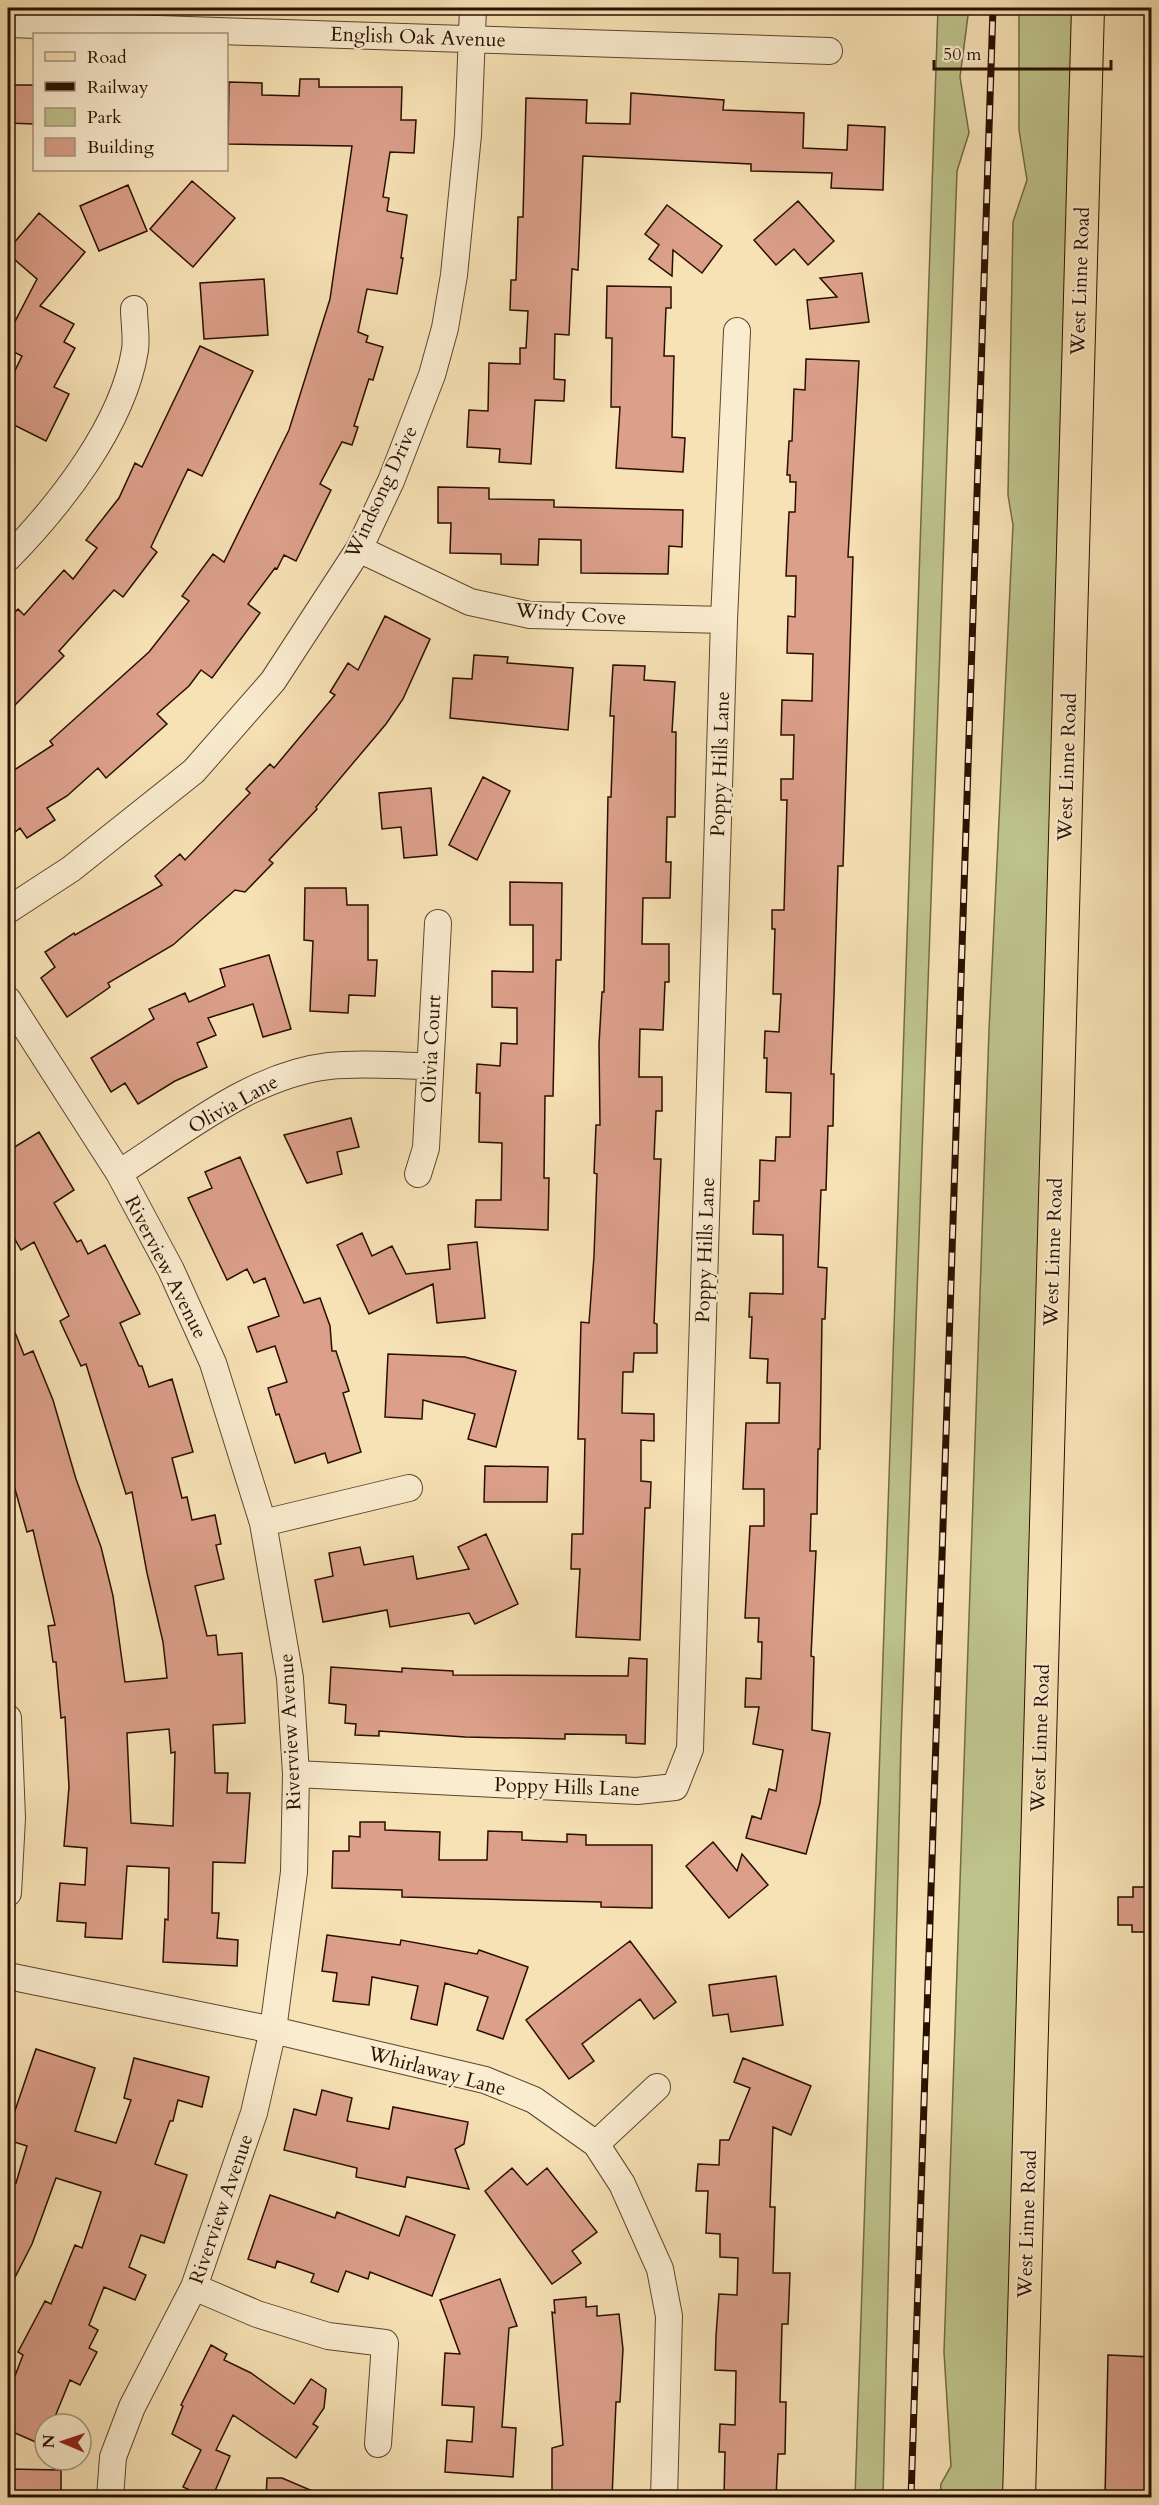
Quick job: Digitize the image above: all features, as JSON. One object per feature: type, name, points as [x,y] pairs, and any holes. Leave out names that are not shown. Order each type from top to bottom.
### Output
[{"type":"main road","name":"West Linne Road","points":[[1019,2498],[1088,8]]},
{"type":"street","name":"Windsong Drive","points":[[8,910],[71,869],[194,771],[273,681],[359,549],[391,481],[432,375],[445,328],[454,275],[468,135],[473,8]]},
{"type":"street","name":"English Oak Avenue","points":[[8,24],[829,51]]},
{"type":"street","points":[[8,558],[83,468],[118,405],[128,382],[136,348],[134,309]]},
{"type":"street","name":"Poppy Hills Lane","points":[[296,1774],[637,1791],[675,1786],[690,1749],[724,620],[737,331]]},
{"type":"street","name":"Windy Cove","points":[[359,549],[470,602],[520,613],[724,620]]},
{"type":"street","name":"Olivia Court","points":[[418,1174],[426,1148],[438,923]]},
{"type":"street","name":"Riverview Avenue","points":[[8,1000],[119,1173],[171,1270],[213,1363],[263,1523],[290,1678],[296,1774],[294,1872],[273,2030],[255,2113],[194,2286],[132,2407],[113,2457],[110,2498]]},
{"type":"street","name":"Olivia Lane","points":[[119,1173],[242,1094],[284,1076],[330,1066],[430,1066]]},
{"type":"street","points":[[263,1523],[409,1488]]},
{"type":"street","points":[[8,1718],[12,1818],[8,1893]]},
{"type":"street","name":"Whirlaway Lane","points":[[8,1976],[273,2030],[485,2080],[534,2100],[596,2144],[622,2184],[660,2269],[669,2316],[664,2498]]},
{"type":"street","points":[[596,2144],[657,2086]]},
{"type":"street","points":[[194,2286],[257,2314],[328,2336],[385,2343],[378,2444]]},
{"type":"green space","points":[[938,8],[969,8],[960,77],[969,133],[957,171],[901,1742],[883,2497],[855,2498]]},
{"type":"green space","points":[[1019,8],[1075,8],[1007,2497],[940,2498],[941,2484],[951,2466],[944,2352],[989,1030],[1013,525],[1008,495],[1013,222],[1027,180],[1019,130]]},
{"type":"building","points":[[300,79],[319,79],[319,87],[402,87],[401,120],[416,120],[414,153],[390,152],[383,197],[389,198],[387,211],[407,215],[401,258],[403,258],[397,294],[367,289],[358,332],[368,336],[366,342],[383,347],[373,380],[369,379],[354,426],[358,427],[352,445],[342,442],[320,484],[331,490],[296,561],[284,555],[277,569],[275,568],[248,604],[260,613],[212,678],[201,670],[189,686],[157,714],[167,724],[106,778],[98,768],[67,796],[47,808],[55,820],[27,838],[20,828],[8,838],[8,774],[53,745],[50,741],[149,652],[189,601],[182,596],[213,554],[224,562],[289,430],[330,299],[352,146],[228,144],[229,82],[262,83],[262,95],[299,96]]},
{"type":"building","points":[[8,85],[33,85],[33,124],[8,123]]},
{"type":"building","points":[[631,93],[724,100],[723,110],[804,113],[803,148],[847,150],[848,125],[885,127],[883,190],[831,188],[832,173],[751,171],[751,164],[583,156],[578,270],[572,269],[569,335],[555,334],[554,379],[565,380],[564,401],[535,400],[531,464],[499,462],[500,449],[467,447],[469,410],[488,411],[489,363],[520,364],[520,348],[526,348],[528,311],[510,310],[511,280],[516,280],[518,217],[523,217],[526,98],[587,100],[586,123],[630,124]]},
{"type":"building","points":[[192,181],[235,218],[193,267],[150,229]]},
{"type":"building","points":[[128,185],[147,231],[99,251],[80,206]]},
{"type":"building","points":[[798,201],[834,241],[808,265],[794,249],[776,265],[754,240]]},
{"type":"building","points":[[667,205],[722,246],[702,273],[673,250],[672,276],[649,259],[659,245],[645,234]]},
{"type":"building","points":[[39,213],[85,252],[40,306],[74,324],[64,342],[75,348],[54,387],[69,394],[46,441],[8,422],[8,385],[22,356],[8,349],[8,335],[37,279],[8,254],[8,250]]},
{"type":"building","points":[[862,273],[869,322],[810,329],[807,300],[837,297],[820,278]]},
{"type":"building","points":[[264,279],[268,335],[204,339],[200,283]]},
{"type":"building","points":[[607,286],[671,287],[671,308],[666,308],[664,356],[674,356],[672,437],[685,438],[683,472],[616,468],[620,407],[611,407],[612,338],[606,338]]},
{"type":"building","points":[[200,346],[253,371],[202,476],[188,469],[151,547],[157,552],[123,597],[114,590],[59,651],[64,656],[8,712],[8,619],[18,609],[24,615],[64,570],[73,579],[97,548],[86,540],[119,498],[135,463],[142,467]]},
{"type":"building","points":[[806,359],[859,361],[848,557],[853,557],[843,866],[838,866],[831,1074],[834,1074],[833,1126],[828,1126],[826,1190],[821,1190],[818,1267],[827,1268],[825,1319],[822,1319],[820,1449],[818,1449],[817,1514],[811,1514],[810,1551],[816,1551],[811,1656],[814,1657],[812,1730],[830,1733],[820,1803],[806,1854],[746,1838],[752,1816],[761,1819],[769,1789],[776,1791],[783,1750],[753,1744],[759,1707],[745,1707],[746,1678],[761,1679],[762,1642],[758,1642],[759,1618],[745,1618],[750,1526],[764,1526],[764,1489],[743,1489],[746,1423],[779,1423],[780,1383],[767,1383],[768,1359],[750,1358],[752,1317],[749,1317],[750,1293],[783,1294],[783,1235],[753,1234],[754,1201],[759,1201],[760,1160],[775,1161],[776,1137],[790,1137],[791,1093],[766,1092],[767,1058],[764,1058],[765,1031],[779,1032],[781,994],[773,994],[775,929],[772,929],[772,910],[784,910],[787,800],[781,800],[781,779],[793,779],[794,735],[781,735],[782,700],[812,701],[813,654],[787,653],[788,616],[795,617],[796,576],[786,576],[789,512],[795,512],[796,482],[790,482],[790,475],[787,475],[789,441],[792,441],[794,389],[805,390]]},
{"type":"building","points":[[438,487],[489,488],[489,499],[554,500],[554,507],[683,510],[682,547],[669,546],[668,574],[581,573],[581,540],[539,539],[538,565],[501,564],[501,554],[450,553],[451,523],[438,523]]},
{"type":"building","points":[[385,616],[430,639],[403,699],[386,724],[316,807],[317,809],[269,860],[273,863],[245,892],[235,890],[173,945],[108,983],[110,987],[67,1017],[41,978],[55,967],[45,952],[74,933],[75,935],[162,885],[155,876],[180,854],[185,860],[250,793],[246,789],[270,764],[274,768],[335,695],[330,692],[348,663],[358,670]]},
{"type":"building","points":[[474,655],[508,657],[507,663],[573,668],[568,730],[450,718],[453,678],[472,679]]},
{"type":"building","points":[[613,665],[645,666],[644,680],[675,682],[672,732],[676,732],[675,817],[667,817],[666,862],[671,862],[670,898],[643,898],[642,944],[669,944],[669,982],[665,982],[663,1030],[640,1029],[639,1077],[662,1077],[662,1111],[656,1111],[654,1159],[661,1159],[654,1323],[657,1324],[657,1353],[634,1353],[633,1372],[623,1372],[622,1413],[654,1414],[654,1441],[641,1440],[641,1481],[651,1482],[650,1508],[645,1508],[640,1640],[576,1637],[580,1569],[571,1569],[572,1534],[583,1534],[585,1439],[578,1439],[581,1322],[589,1323],[594,1256],[597,1174],[594,1173],[596,1125],[600,1125],[599,1044],[602,992],[604,992],[608,797],[611,797],[614,716],[610,716]]},
{"type":"building","points":[[483,777],[510,791],[477,860],[449,845]]},
{"type":"building","points":[[431,788],[437,855],[404,858],[401,827],[382,829],[379,793]]},
{"type":"building","points":[[510,882],[562,883],[561,960],[556,960],[553,1096],[545,1096],[544,1178],[549,1178],[548,1230],[475,1227],[476,1200],[501,1200],[502,1143],[479,1142],[480,1093],[476,1093],[477,1064],[500,1066],[501,1043],[517,1044],[517,1008],[492,1007],[492,971],[533,972],[533,925],[510,925]]},
{"type":"building","points":[[305,888],[346,888],[347,905],[368,905],[368,960],[377,960],[375,996],[349,995],[348,1013],[310,1011],[313,941],[304,940]]},
{"type":"building","points":[[269,955],[291,1029],[263,1037],[253,1004],[208,1018],[216,1035],[197,1043],[207,1067],[175,1081],[138,1104],[125,1083],[111,1092],[91,1058],[154,1019],[149,1009],[185,993],[189,1002],[225,986],[220,969]]},
{"type":"building","points":[[351,1118],[359,1147],[337,1152],[342,1174],[307,1183],[284,1135]]},
{"type":"building","points":[[39,1132],[74,1190],[54,1203],[77,1242],[81,1240],[88,1254],[105,1245],[140,1314],[120,1323],[139,1366],[142,1366],[149,1387],[172,1379],[193,1452],[172,1458],[182,1498],[187,1497],[192,1520],[215,1515],[221,1544],[216,1545],[224,1579],[195,1586],[207,1636],[216,1635],[218,1655],[242,1653],[245,1723],[213,1725],[215,1773],[228,1773],[227,1793],[250,1793],[245,1863],[213,1862],[212,1913],[219,1913],[217,1938],[238,1940],[237,1966],[163,1962],[165,1919],[168,1920],[169,1868],[127,1866],[122,1939],[85,1937],[86,1923],[57,1921],[60,1883],[85,1885],[87,1848],[64,1846],[69,1787],[65,1717],[61,1718],[56,1662],[53,1662],[48,1626],[55,1625],[33,1530],[27,1532],[8,1464],[8,1315],[24,1355],[33,1351],[53,1400],[76,1479],[101,1547],[113,1596],[125,1682],[167,1678],[163,1642],[132,1492],[126,1494],[86,1364],[81,1366],[60,1321],[69,1316],[34,1242],[21,1250],[8,1227],[8,1151]],"holes":[[[169,1729],[171,1753],[175,1752],[173,1826],[131,1823],[127,1733]]]},
{"type":"building","points":[[240,1157],[304,1303],[320,1298],[330,1326],[332,1351],[336,1351],[349,1391],[343,1393],[361,1452],[328,1463],[325,1453],[295,1463],[268,1388],[287,1382],[275,1346],[257,1352],[248,1327],[279,1316],[265,1278],[254,1283],[247,1269],[227,1280],[188,1198],[212,1188],[205,1172]]},
{"type":"building","points":[[362,1233],[372,1256],[392,1246],[406,1274],[450,1269],[448,1245],[477,1242],[485,1318],[437,1323],[433,1284],[369,1314],[337,1245]]},
{"type":"building","points":[[388,1354],[465,1357],[516,1371],[496,1447],[468,1439],[475,1414],[423,1400],[422,1419],[385,1417]]},
{"type":"building","points":[[485,1466],[548,1467],[547,1502],[484,1502]]},
{"type":"building","points":[[486,1534],[518,1604],[475,1624],[469,1613],[390,1627],[387,1610],[323,1622],[315,1580],[333,1576],[329,1553],[360,1547],[364,1565],[413,1556],[417,1579],[469,1569],[458,1547]]},
{"type":"building","points":[[629,1658],[647,1659],[645,1744],[626,1743],[626,1735],[565,1734],[565,1739],[465,1737],[379,1731],[379,1736],[355,1735],[356,1724],[345,1723],[346,1705],[329,1703],[331,1667],[402,1672],[402,1668],[453,1671],[453,1675],[628,1676]]},
{"type":"building","points":[[360,1822],[385,1822],[385,1830],[440,1832],[439,1860],[487,1860],[488,1831],[522,1832],[522,1840],[567,1842],[567,1834],[586,1835],[586,1845],[652,1845],[652,1908],[601,1907],[601,1902],[402,1897],[402,1890],[332,1888],[333,1851],[349,1851],[349,1836],[360,1837]]},
{"type":"building","points":[[713,1842],[737,1871],[742,1854],[768,1885],[729,1918],[686,1866]]},
{"type":"building","points":[[1133,1887],[1152,1887],[1152,1932],[1132,1932],[1132,1925],[1118,1925],[1118,1897],[1133,1897]]},
{"type":"building","points":[[327,1935],[400,1945],[401,1940],[477,1954],[479,1950],[528,1967],[503,2039],[477,2030],[488,1997],[445,1983],[437,2025],[411,2019],[418,1986],[372,1977],[369,2005],[333,2001],[337,1973],[322,1971]]},
{"type":"building","points":[[630,1941],[676,2002],[654,2019],[640,1999],[582,2044],[594,2061],[569,2079],[526,2020]]},
{"type":"building","points":[[776,1976],[783,2025],[731,2032],[728,2014],[713,2016],[709,1985]]},
{"type":"building","points":[[36,2049],[95,2068],[75,2131],[116,2143],[131,2100],[124,2098],[134,2058],[209,2077],[202,2107],[178,2100],[173,2121],[170,2121],[155,2164],[187,2175],[164,2243],[141,2235],[129,2267],[146,2275],[135,2300],[104,2287],[89,2325],[98,2330],[89,2348],[97,2352],[80,2385],[70,2380],[57,2412],[33,2412],[33,2441],[8,2430],[8,2394],[23,2355],[18,2352],[45,2301],[51,2304],[75,2245],[82,2248],[101,2192],[56,2178],[32,2244],[8,2291],[8,2180],[16,2183],[27,2146],[8,2140],[8,2131]]},
{"type":"building","points":[[743,2058],[811,2086],[791,2135],[773,2127],[770,2207],[775,2207],[773,2273],[790,2273],[788,2324],[782,2324],[780,2402],[786,2402],[785,2454],[778,2454],[776,2498],[724,2498],[725,2452],[719,2452],[720,2424],[735,2425],[736,2371],[715,2370],[716,2336],[719,2294],[737,2295],[738,2258],[720,2257],[720,2234],[706,2233],[708,2191],[696,2191],[698,2164],[719,2165],[720,2140],[729,2140],[750,2088],[734,2082]]},
{"type":"building","points":[[322,2090],[352,2098],[347,2121],[389,2129],[393,2107],[468,2122],[464,2144],[455,2149],[469,2189],[407,2177],[405,2187],[356,2177],[357,2168],[284,2150],[294,2109],[316,2115]]},
{"type":"building","points":[[512,2168],[527,2185],[547,2168],[597,2232],[572,2251],[581,2263],[552,2284],[485,2191]]},
{"type":"building","points":[[270,2195],[335,2218],[337,2212],[399,2236],[406,2216],[455,2235],[432,2296],[370,2272],[368,2279],[346,2271],[338,2292],[311,2282],[314,2274],[277,2261],[275,2268],[248,2259]]},
{"type":"building","points":[[500,2279],[517,2326],[509,2328],[502,2427],[516,2428],[513,2477],[445,2472],[447,2440],[472,2442],[474,2407],[442,2405],[445,2353],[460,2354],[440,2300]]},
{"type":"building","points":[[586,2297],[586,2307],[597,2306],[597,2316],[619,2314],[623,2349],[620,2402],[616,2402],[612,2498],[552,2498],[552,2448],[563,2445],[552,2312],[555,2313],[554,2300]]},
{"type":"building","points":[[211,2345],[227,2354],[224,2360],[251,2373],[294,2404],[311,2379],[326,2389],[324,2408],[313,2424],[318,2427],[296,2458],[233,2415],[216,2450],[230,2456],[212,2498],[207,2498],[183,2487],[201,2450],[172,2434],[183,2406],[181,2405]]},
{"type":"building","points":[[1108,2355],[1152,2357],[1152,2498],[1105,2498]]},
{"type":"building","points":[[8,2469],[61,2472],[61,2498],[8,2498]]},
{"type":"building","points":[[267,2478],[282,2478],[329,2498],[266,2498]]},
{"type":"railway","points":[[911,2498],[993,8]]}]
